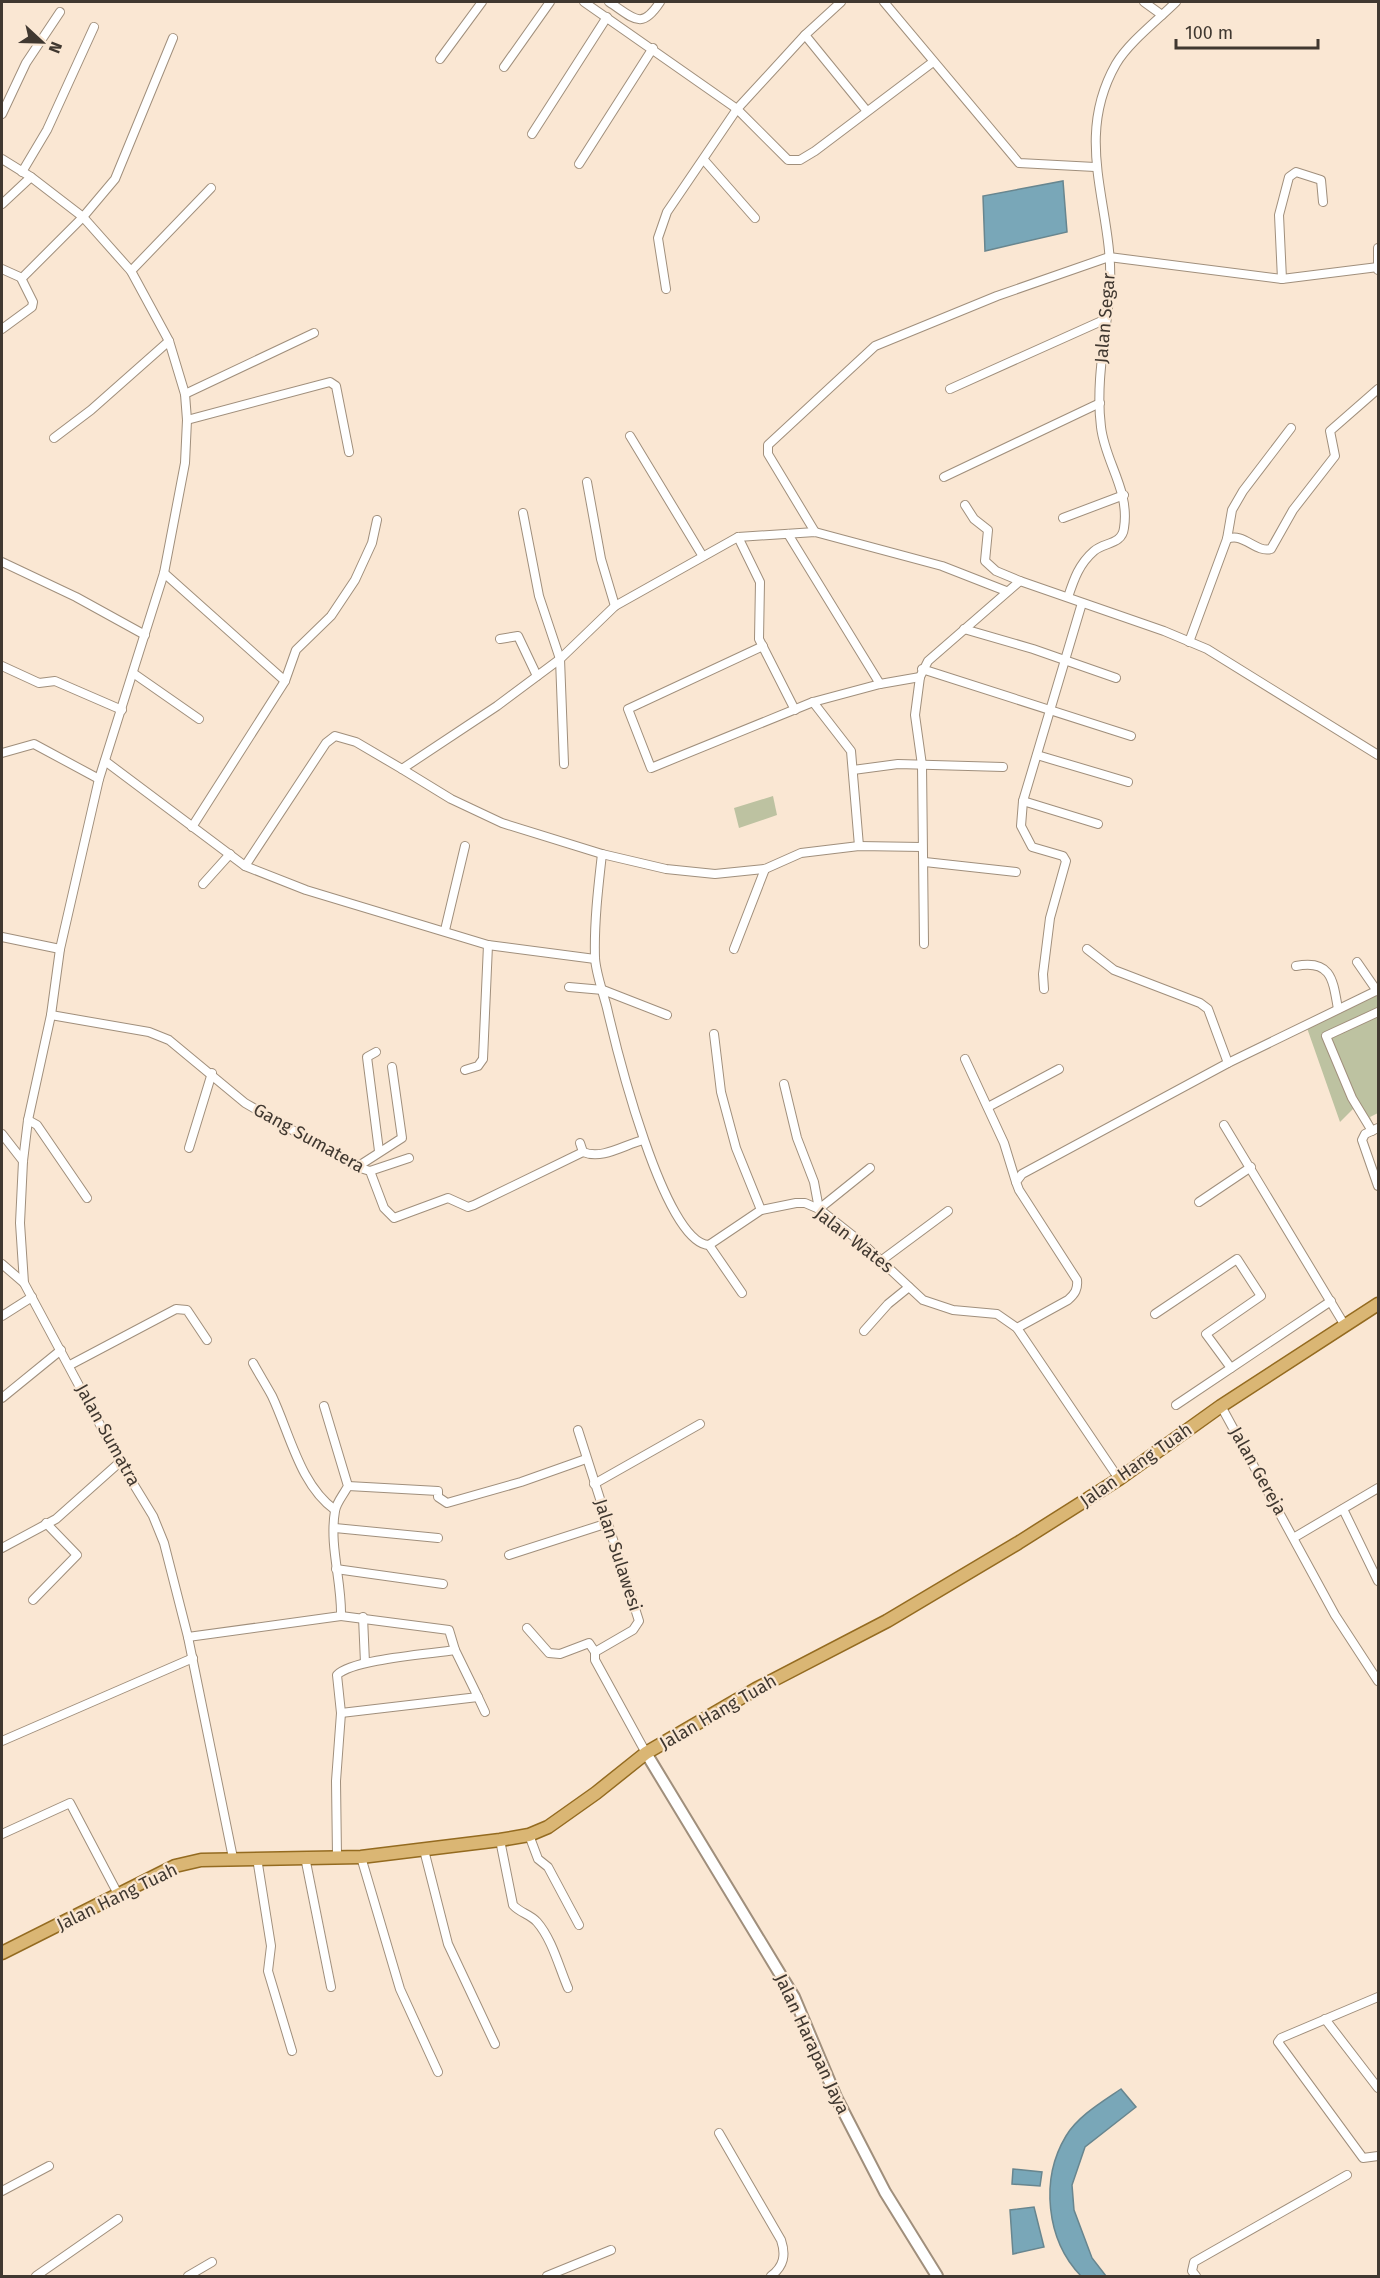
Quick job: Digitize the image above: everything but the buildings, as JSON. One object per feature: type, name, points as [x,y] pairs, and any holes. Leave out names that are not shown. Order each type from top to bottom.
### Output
[{"type":"main road","name":"Jalan Hang Tuah","points":[[2,1953],[175,1866],[201,1860],[362,1857],[500,1840],[529,1835],[548,1827],[587,1800],[646,1753],[756,1689],[886,1622],[1119,1479],[1221,1406],[1344,1324],[1378,1307]]},
{"type":"street","points":[[440,59],[482,2]]},
{"type":"street","points":[[504,67],[550,2]]},
{"type":"street","points":[[584,2],[653,48],[737,110],[788,160],[800,160],[814,151],[933,62]]},
{"type":"street","points":[[609,2],[638,20],[650,16],[660,2]]},
{"type":"street","points":[[666,290],[658,238],[661,223],[737,110],[805,35],[841,2]]},
{"type":"street","points":[[884,2],[1019,163],[1095,167]]},
{"type":"street","points":[[1144,2],[1162,15]]},
{"type":"street","name":"Jalan Segar","points":[[1068,597],[1077,569],[1095,549],[1114,543],[1124,531],[1124,495],[1101,429],[1100,403],[1109,258],[1095,167],[1095,142],[1102,98],[1117,62],[1176,2]]},
{"type":"street","points":[[2,114],[26,63],[60,12]]},
{"type":"street","points":[[532,134],[607,17]]},
{"type":"street","points":[[22,172],[47,130],[94,27]]},
{"type":"street","points":[[805,35],[866,110]]},
{"type":"street","points":[[21,278],[83,217],[120,171],[173,38]]},
{"type":"street","points":[[579,164],[653,48]]},
{"type":"street","name":"Jalan Sumatra","points":[[2,159],[31,177],[83,217],[131,271],[169,341],[185,394],[188,420],[185,463],[164,573],[99,779],[60,949],[51,1015],[28,1120],[23,1161],[20,1223],[24,1283],[120,1462],[153,1516],[173,1573],[193,1658],[233,1858]]},
{"type":"street","points":[[704,160],[755,218]]},
{"type":"street","points":[[1282,279],[1279,215],[1288,177],[1296,172],[1321,180],[1323,202]]},
{"type":"street","points":[[2,204],[31,177]]},
{"type":"street","points":[[131,271],[211,188]]},
{"type":"street","points":[[815,532],[768,454],[768,445],[777,434],[875,346],[997,296],[1109,258],[1282,279],[1378,268],[1378,248]]},
{"type":"street","points":[[2,269],[21,278],[33,302],[32,307],[2,329]]},
{"type":"street","points":[[950,389],[1106,319]]},
{"type":"street","points":[[185,394],[314,333]]},
{"type":"street","points":[[54,438],[91,410],[169,341]]},
{"type":"street","points":[[188,420],[330,382],[336,386],[349,452]]},
{"type":"street","points":[[1227,539],[1239,537],[1264,550],[1271,549],[1293,510],[1335,456],[1330,431],[1378,389]]},
{"type":"street","points":[[944,477],[1100,403]]},
{"type":"street","points":[[1189,642],[1227,539],[1232,510],[1243,491],[1291,428]]},
{"type":"street","points":[[630,436],[702,555]]},
{"type":"street","points":[[587,482],[600,559],[615,606]]},
{"type":"street","points":[[1063,518],[1124,495]]},
{"type":"street","points":[[965,505],[974,519],[988,530],[985,561],[996,571],[1207,650],[1378,755]]},
{"type":"street","points":[[523,513],[539,596],[560,659],[564,764]]},
{"type":"street","points":[[192,827],[285,681],[296,650],[332,616],[355,580],[372,543],[377,520]]},
{"type":"street","points":[[402,769],[497,706],[560,659],[615,606],[702,555],[738,537],[815,532],[942,566],[1006,591]]},
{"type":"street","points":[[788,534],[880,684]]},
{"type":"street","points":[[738,537],[760,582],[759,639],[795,710]]},
{"type":"street","points":[[2,562],[76,597],[145,636]]},
{"type":"street","points":[[164,573],[285,681]]},
{"type":"street","points":[[924,944],[925,862],[922,847],[922,765],[915,715],[921,673],[964,629],[1020,581]]},
{"type":"street","points":[[1044,989],[1043,974],[1050,918],[1066,861],[1063,856],[1038,849],[1028,843],[1021,826],[1023,801],[1082,603]]},
{"type":"street","points":[[964,629],[1116,678]]},
{"type":"street","points":[[500,639],[518,636],[537,676]]},
{"type":"street","points":[[763,646],[628,709],[651,768],[813,702],[921,673],[1050,709],[1131,736]]},
{"type":"street","points":[[2,666],[39,683],[55,681],[122,710]]},
{"type":"street","points":[[133,673],[199,719]]},
{"type":"street","points":[[813,702],[851,751],[859,846]]},
{"type":"street","points":[[245,866],[326,743],[335,736],[356,742],[451,798],[502,823],[602,854],[666,868],[715,874],[765,869],[801,853],[859,846],[922,847]]},
{"type":"street","points":[[2,753],[34,744],[99,779]]},
{"type":"street","points":[[1037,755],[1128,782]]},
{"type":"street","points":[[105,761],[245,866],[306,890],[488,945],[595,959]]},
{"type":"street","points":[[853,770],[922,765],[1004,767]]},
{"type":"street","points":[[1023,801],[1098,824]]},
{"type":"street","points":[[444,930],[465,846]]},
{"type":"street","points":[[203,884],[230,854]]},
{"type":"street","points":[[602,854],[594,927],[595,959],[621,1068],[643,1140],[674,1208],[695,1241],[710,1245],[742,1293]]},
{"type":"street","points":[[925,862],[1016,872]]},
{"type":"street","points":[[734,950],[765,869]]},
{"type":"street","points":[[2,937],[60,949]]},
{"type":"street","points":[[465,1070],[478,1066],[483,1059],[488,945]]},
{"type":"street","points":[[1087,949],[1114,970],[1200,1003],[1208,1009],[1227,1063]]},
{"type":"street","points":[[1016,1182],[1022,1174],[1227,1063],[1378,991],[1358,962]]},
{"type":"street","points":[[1296,966],[1312,964],[1323,968],[1331,975],[1338,1009]]},
{"type":"street","points":[[569,987],[603,990],[668,1015]]},
{"type":"street","points":[[1378,1012],[1326,1036],[1352,1098],[1375,1129],[1365,1134],[1362,1140],[1378,1186]]},
{"type":"street","name":"Gang Sumatera","points":[[51,1015],[149,1032],[169,1040],[245,1102],[357,1167],[370,1171],[387,1213],[398,1217],[448,1198],[468,1207],[474,1205],[583,1152]]},
{"type":"street","points":[[714,1034],[721,1092],[733,1137],[761,1210]]},
{"type":"street","points":[[376,1053],[367,1057],[379,1150]]},
{"type":"street","points":[[965,1059],[1004,1143],[1016,1182],[1077,1280],[1074,1295],[1068,1300],[1017,1328]]},
{"type":"street","points":[[357,1167],[379,1150],[402,1138],[392,1067]]},
{"type":"street","points":[[988,1107],[1059,1069]]},
{"type":"street","points":[[189,1148],[212,1073]]},
{"type":"street","points":[[784,1084],[797,1138],[814,1182],[819,1209],[870,1168]]},
{"type":"street","points":[[28,1120],[37,1125],[87,1198]]},
{"type":"street","points":[[1224,1125],[1344,1324]]},
{"type":"street","points":[[2,1134],[23,1161]]},
{"type":"street","points":[[580,1143],[583,1152],[591,1156],[601,1155],[643,1140]]},
{"type":"street","points":[[370,1171],[409,1158]]},
{"type":"street","points":[[1200,1202],[1251,1167]]},
{"type":"street","name":"Jalan Wates","points":[[710,1245],[761,1210],[796,1203],[819,1209],[933,1305],[953,1310],[997,1314],[1017,1328],[1119,1479]]},
{"type":"street","points":[[882,1260],[948,1211]]},
{"type":"street","points":[[1155,1314],[1237,1259],[1261,1296],[1206,1334],[1231,1368]]},
{"type":"street","points":[[2,1264],[24,1283]]},
{"type":"street","points":[[864,1332],[888,1304],[909,1287]]},
{"type":"street","points":[[2,1316],[32,1297]]},
{"type":"street","points":[[1176,1405],[1331,1301]]},
{"type":"street","points":[[70,1365],[176,1309],[187,1310],[207,1340]]},
{"type":"street","points":[[2,1398],[61,1350]]},
{"type":"street","points":[[253,1364],[271,1396],[308,1480],[321,1500],[335,1510]]},
{"type":"street","points":[[324,1406],[348,1486],[335,1510],[336,1569],[342,1593],[341,1616]]},
{"type":"street","name":"Jalan Gereja","points":[[1221,1406],[1295,1537],[1335,1615],[1378,1681]]},
{"type":"street","points":[[594,1484],[700,1424]]},
{"type":"street","name":"Jalan Sulawesi","points":[[578,1430],[639,1621],[633,1630],[595,1652]]},
{"type":"street","points":[[348,1486],[438,1491],[440,1499],[447,1503],[521,1482],[586,1459]]},
{"type":"street","points":[[2,1548],[56,1519],[120,1462]]},
{"type":"street","points":[[1295,1537],[1378,1488]]},
{"type":"street","points":[[1343,1509],[1378,1581]]},
{"type":"street","points":[[33,1600],[77,1554],[46,1523]]},
{"type":"street","points":[[509,1555],[608,1523]]},
{"type":"street","points":[[335,1528],[438,1538]]},
{"type":"street","points":[[336,1569],[443,1584]]},
{"type":"street","points":[[188,1637],[341,1616],[363,1617],[449,1630],[455,1650],[485,1712]]},
{"type":"street","points":[[363,1617],[364,1663]]},
{"type":"street","points":[[527,1628],[549,1653],[561,1654],[589,1642],[595,1652],[595,1660],[646,1753]]},
{"type":"street","points":[[337,1856],[336,1780],[341,1713],[338,1675],[342,1671],[364,1663],[455,1650]]},
{"type":"street","points":[[2,1742],[193,1658]]},
{"type":"street","points":[[341,1713],[478,1697]]},
{"type":"street","name":"Jalan Harapan Jaya","points":[[646,1753],[794,1997],[836,2097],[874,2171],[937,2277]]},
{"type":"street","points":[[2,1834],[70,1803],[119,1896]]},
{"type":"street","points":[[529,1835],[538,1859],[548,1868],[579,1925]]},
{"type":"street","points":[[500,1840],[513,1905],[518,1910],[532,1916],[541,1927],[568,1988]]},
{"type":"street","points":[[424,1850],[448,1944],[495,2044]]},
{"type":"street","points":[[305,1857],[331,1987]]},
{"type":"street","points":[[362,1857],[400,1989],[438,2072]]},
{"type":"street","points":[[257,1858],[271,1946],[268,1971],[292,2051]]},
{"type":"street","points":[[1378,1997],[1281,2038],[1278,2043],[1363,2158],[1378,2156]]},
{"type":"street","points":[[1325,2019],[1378,2088]]},
{"type":"street","points":[[718,2133],[781,2240],[785,2252],[782,2263],[771,2277]]},
{"type":"street","points":[[2,2191],[49,2166]]},
{"type":"street","points":[[1196,2277],[1192,2271],[1194,2262],[1347,2175]]},
{"type":"street","points":[[36,2277],[118,2219]]},
{"type":"street","points":[[547,2277],[611,2250]]},
{"type":"street","points":[[188,2277],[212,2262]]},
{"type":"green space","points":[[773,796],[777,815],[739,828],[734,808]]},
{"type":"green space","points":[[1378,993],[1378,1113],[1370,1117],[1375,1129],[1356,1106],[1340,1122],[1307,1028]]},
{"type":"water","points":[[1063,181],[1067,232],[985,251],[983,196]]},
{"type":"water","points":[[1121,2089],[1136,2107],[1085,2147],[1072,2185],[1074,2210],[1092,2258],[1106,2276],[1081,2276],[1060,2245],[1054,2227],[1050,2190],[1052,2171],[1058,2153],[1071,2129],[1091,2110]]},
{"type":"water","points":[[1013,2169],[1042,2172],[1040,2186],[1012,2184]]},
{"type":"water","points":[[1034,2207],[1044,2247],[1013,2254],[1010,2210]]}]
